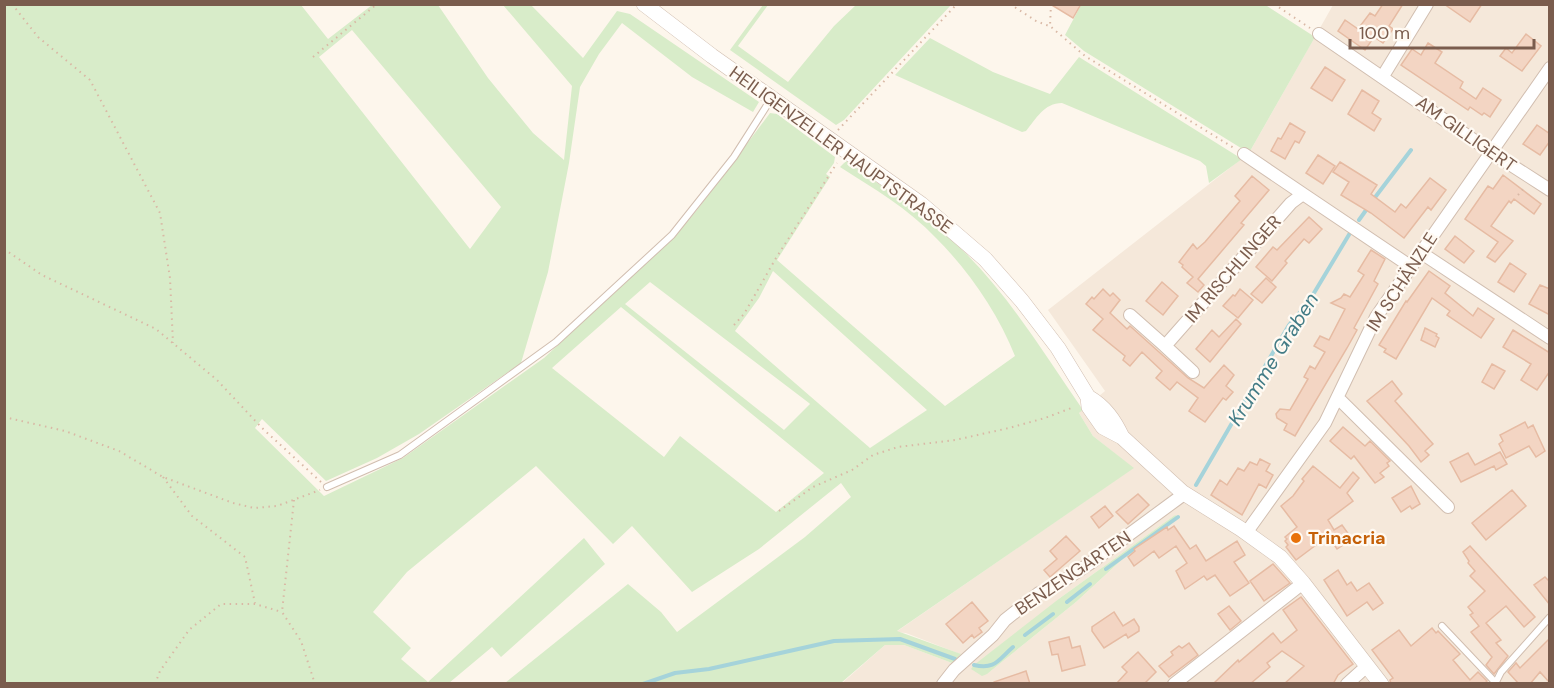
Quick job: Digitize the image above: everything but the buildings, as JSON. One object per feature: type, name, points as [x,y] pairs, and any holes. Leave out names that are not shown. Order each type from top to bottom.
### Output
[{"type":"street","name":"HEILIGENZELLER HAUPTSTRASSE","points":[[644,4],[771,99],[921,204],[985,259],[1023,301],[1058,348],[1088,397],[1099,403],[1109,413],[1122,437],[1182,492],[1280,557],[1303,583],[1381,684]]},
{"type":"street","points":[[1383,76],[1427,4]]},
{"type":"street","name":"AM GILLIGERT","points":[[1319,34],[1550,190]]},
{"type":"street","name":"IM SCHÄNZLE","points":[[1246,533],[1325,423],[1376,317],[1550,68]]},
{"type":"street","points":[[1244,154],[1410,266]]},
{"type":"street","name":"IM RISCHLINGER","points":[[1165,346],[1291,203],[1303,194]]},
{"type":"street","points":[[1420,252],[1550,338]]},
{"type":"street","points":[[1130,315],[1193,372]]},
{"type":"street","points":[[1338,398],[1448,507]]},
{"type":"street","name":"BENZENGARTEN","points":[[943,684],[954,670],[993,635],[1005,620],[1039,593],[1054,587],[1098,558],[1180,497],[1182,492]]},
{"type":"street","points":[[1174,684],[1303,583]]},
{"type":"street","points":[[1347,684],[1367,666]]},
{"type":"lane","points":[[327,487],[399,455],[556,342],[672,235],[734,157],[771,99]]},
{"type":"lane","points":[[1442,626],[1495,683],[1550,617]]},
{"type":"path","points":[[12,4],[38,37],[90,80],[160,213],[170,278],[173,343]]},
{"type":"path","points":[[314,57],[377,4]]},
{"type":"path","points":[[830,140],[957,4]]},
{"type":"path","points":[[1010,4],[1036,21],[1050,26],[1085,56],[1244,154]]},
{"type":"path","points":[[1050,26],[1051,4]]},
{"type":"path","points":[[1274,4],[1319,34]]},
{"type":"path","points":[[734,325],[744,314],[776,258],[846,150]]},
{"type":"path","points":[[4,249],[42,276],[156,329],[217,380],[262,428],[327,487],[277,506],[254,508],[209,495],[163,477],[119,451],[65,431],[4,417]]},
{"type":"path","points":[[779,511],[813,487],[852,470],[873,455],[898,447],[955,440],[1009,428],[1072,408]]},
{"type":"path","points":[[163,477],[192,516],[244,557],[255,604]]},
{"type":"path","points":[[294,499],[282,612],[301,641],[315,684]]},
{"type":"path","points":[[155,684],[160,671],[189,630],[221,604],[255,604],[282,612]]},
{"type":"shaded area","points":[[1333,5],[1549,5],[1549,683],[841,684],[885,645],[904,645],[952,663],[960,654],[906,633],[896,632],[1133,468],[1093,436],[1079,413],[1105,391],[1048,310],[1249,153]],"holes":[[[1175,515],[1177,519],[1128,554],[1076,602],[987,674],[1060,598]]]},
{"type":"green space","points":[[1264,4],[1315,37],[1249,153],[1084,51],[1065,35],[1081,5]]},
{"type":"green space","points":[[4,5],[301,5],[328,39],[372,5],[438,5],[488,78],[533,133],[564,160],[572,86],[503,5],[531,5],[583,58],[617,11],[630,14],[759,102],[753,112],[692,77],[622,23],[599,54],[580,87],[569,163],[548,272],[521,363],[419,434],[377,458],[326,481],[262,419],[255,428],[324,496],[403,458],[544,358],[674,237],[770,113],[777,114],[835,157],[834,163],[826,174],[830,177],[777,260],[945,406],[1015,356],[991,308],[971,278],[948,251],[925,227],[902,208],[840,167],[846,161],[927,219],[960,247],[980,268],[1034,337],[1083,410],[1079,413],[1093,436],[1134,468],[897,631],[961,654],[952,663],[904,645],[885,645],[841,683],[505,683],[628,584],[661,612],[677,632],[805,537],[851,497],[841,483],[759,549],[692,592],[632,526],[613,544],[536,466],[407,572],[373,612],[411,648],[401,659],[428,682],[584,538],[605,564],[501,657],[492,647],[449,683],[5,683]],"holes":[[[352,30],[501,207],[470,249],[319,57]],[[773,271],[927,410],[870,448],[735,331],[759,298]],[[650,282],[810,404],[784,430],[625,304]],[[621,307],[824,473],[776,512],[680,436],[664,457],[552,368]]]},
{"type":"green space","points":[[763,5],[768,5],[738,46],[788,82],[834,26],[856,5],[951,5],[844,120],[836,125],[730,50]]},
{"type":"green space","points":[[930,38],[993,72],[1050,94],[1079,57],[1242,159],[1209,183],[1206,166],[1200,161],[1062,103],[1045,109],[1026,131],[1022,132],[895,75]]},
{"type":"green space","points":[[1175,515],[1177,519],[1128,554],[1076,602],[987,674],[982,676],[971,669],[1060,598]]},
{"type":"waterway","name":"Krumme Graben","points":[[1373,200],[1411,150]]},
{"type":"waterway","name":"Krumme Graben","points":[[1359,220],[1369,206]]},
{"type":"waterway","name":"Krumme Graben","points":[[1196,485],[1289,325],[1308,303],[1350,233]]},
{"type":"waterway","name":"Krumme Graben","points":[[1106,569],[1178,517]]},
{"type":"waterway","name":"Krumme Graben","points":[[1067,602],[1090,584]]},
{"type":"waterway","name":"Krumme Graben","points":[[1025,635],[1053,614]]},
{"type":"waterway","name":"Krumme Graben","points":[[643,684],[675,673],[709,669],[834,641],[900,639],[955,659]]},
{"type":"waterway","name":"Krumme Graben","points":[[974,665],[992,665],[1013,647]]},
{"type":"place","name":"Trinacria","points":[[1296,538]]}]
